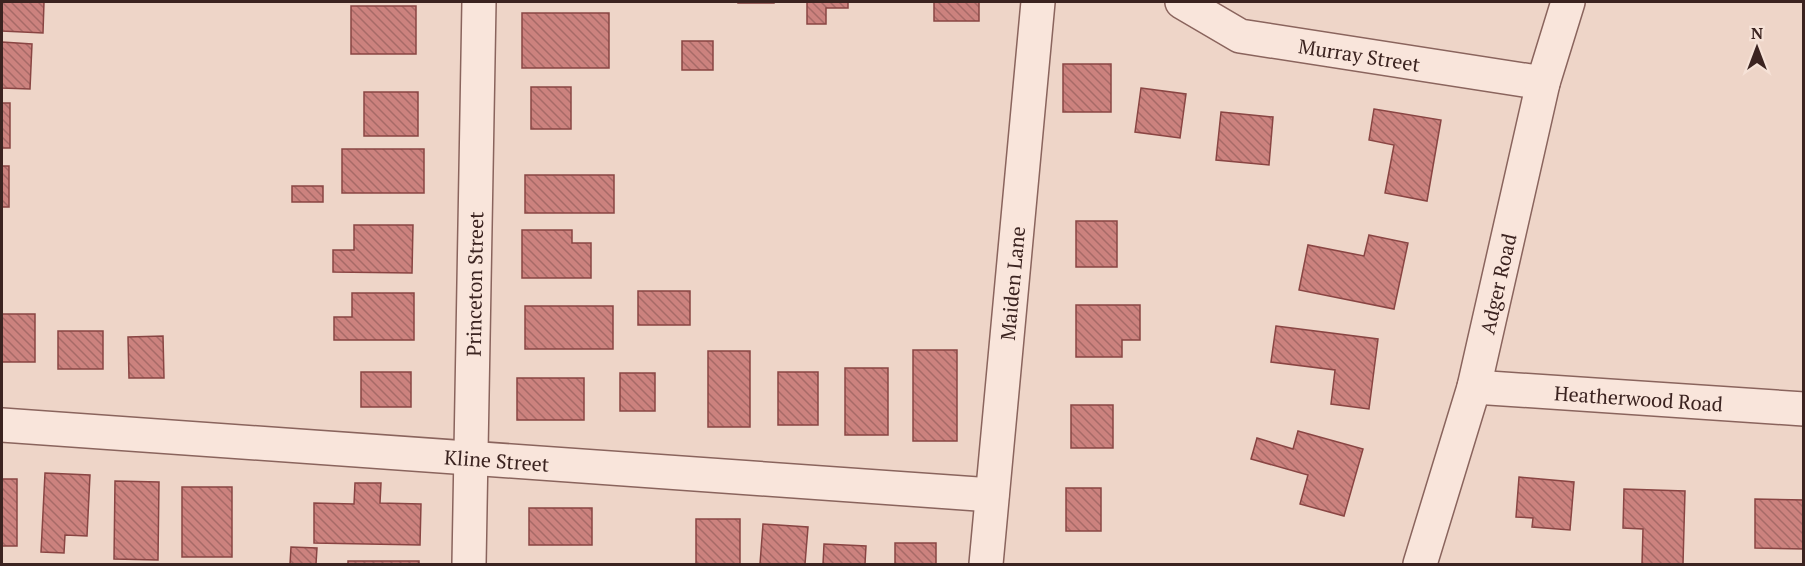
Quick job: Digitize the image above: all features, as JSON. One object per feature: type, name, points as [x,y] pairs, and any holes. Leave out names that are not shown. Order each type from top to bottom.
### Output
[{"type":"street","name":"Princeton Street","points":[[470,564],[479,2]]},
{"type":"street","name":"Maiden Lane","points":[[986,564],[1038,2]]},
{"type":"street","name":"Murray Street","points":[[1182,2],[1240,36],[1544,83]]},
{"type":"street","name":"Adger Road","points":[[1420,564],[1474,387],[1544,83],[1568,2]]},
{"type":"street","name":"Heatherwood Road","points":[[1474,387],[1803,409]]},
{"type":"street","name":"Kline Street","points":[[2,425],[992,495]]},
{"type":"building","points":[[2,2],[44,2],[43,33],[2,31]]},
{"type":"building","points":[[774,2],[774,3],[738,3]]},
{"type":"building","points":[[807,2],[848,2],[848,8],[826,8],[826,24],[807,24]]},
{"type":"building","points":[[934,2],[979,2],[979,21],[934,21]]},
{"type":"building","points":[[351,6],[416,6],[416,54],[351,54]]},
{"type":"building","points":[[522,13],[609,13],[609,68],[522,68]]},
{"type":"building","points":[[682,41],[713,41],[713,70],[682,70]]},
{"type":"building","points":[[2,42],[32,44],[30,89],[2,88]]},
{"type":"building","points":[[1063,64],[1111,64],[1111,112],[1063,112]]},
{"type":"building","points":[[531,87],[571,87],[571,129],[531,129]]},
{"type":"building","points":[[1141,88],[1186,94],[1180,138],[1135,132]]},
{"type":"building","points":[[364,92],[418,92],[418,136],[364,136]]},
{"type":"building","points":[[2,103],[10,103],[10,148],[2,148]]},
{"type":"building","points":[[1374,109],[1441,120],[1427,201],[1385,193],[1394,145],[1369,140]]},
{"type":"building","points":[[1221,112],[1273,117],[1269,165],[1216,160]]},
{"type":"building","points":[[342,149],[424,149],[424,193],[342,193]]},
{"type":"building","points":[[2,166],[9,166],[9,207],[2,207]]},
{"type":"building","points":[[525,175],[614,175],[614,213],[525,213]]},
{"type":"building","points":[[292,186],[323,186],[323,202],[292,202]]},
{"type":"building","points":[[1076,221],[1117,221],[1117,267],[1076,267]]},
{"type":"building","points":[[354,225],[413,225],[412,273],[333,272],[333,250],[354,250]]},
{"type":"building","points":[[522,230],[572,230],[572,243],[591,243],[591,278],[522,278]]},
{"type":"building","points":[[1369,235],[1408,243],[1394,309],[1299,290],[1308,245],[1364,256]]},
{"type":"building","points":[[638,291],[690,291],[690,325],[638,325]]},
{"type":"building","points":[[352,293],[414,293],[414,340],[334,340],[334,317],[352,317]]},
{"type":"building","points":[[1076,305],[1140,305],[1140,340],[1122,340],[1122,357],[1076,357]]},
{"type":"building","points":[[525,306],[613,306],[613,349],[525,349]]},
{"type":"building","points":[[2,314],[35,314],[35,362],[2,362]]},
{"type":"building","points":[[1276,326],[1378,339],[1369,409],[1331,404],[1335,370],[1271,362]]},
{"type":"building","points":[[58,331],[103,331],[103,369],[58,369]]},
{"type":"building","points":[[163,336],[164,378],[129,378],[128,337]]},
{"type":"building","points":[[913,350],[957,350],[957,441],[913,441]]},
{"type":"building","points":[[708,351],[750,351],[750,427],[708,427]]},
{"type":"building","points":[[845,368],[888,368],[888,435],[845,435]]},
{"type":"building","points":[[361,372],[411,372],[411,407],[361,407]]},
{"type":"building","points":[[778,372],[818,372],[818,425],[778,425]]},
{"type":"building","points":[[620,373],[655,373],[655,411],[620,411]]},
{"type":"building","points":[[517,378],[584,378],[584,420],[517,420]]},
{"type":"building","points":[[1071,405],[1113,405],[1113,448],[1071,448]]},
{"type":"building","points":[[1298,431],[1363,449],[1344,516],[1300,504],[1308,475],[1251,459],[1257,438],[1293,449]]},
{"type":"building","points":[[45,473],[90,475],[87,536],[65,535],[64,553],[41,552]]},
{"type":"building","points":[[1519,477],[1574,482],[1570,530],[1532,527],[1533,518],[1516,517]]},
{"type":"building","points":[[2,479],[17,479],[17,546],[2,546]]},
{"type":"building","points":[[115,481],[159,482],[158,560],[114,559]]},
{"type":"building","points":[[355,483],[381,483],[380,503],[421,504],[420,545],[314,543],[314,503],[354,504]]},
{"type":"building","points":[[182,487],[232,487],[232,557],[182,557]]},
{"type":"building","points":[[1066,488],[1101,488],[1101,531],[1066,531]]},
{"type":"building","points":[[1624,489],[1685,491],[1683,564],[1642,564],[1643,529],[1623,528]]},
{"type":"building","points":[[1755,499],[1804,500],[1804,549],[1755,548]]},
{"type":"building","points":[[529,508],[592,508],[592,545],[529,545]]},
{"type":"building","points":[[696,519],[740,519],[740,564],[696,564]]},
{"type":"building","points":[[763,524],[808,527],[805,564],[760,564]]},
{"type":"building","points":[[895,543],[936,543],[936,564],[895,564]]},
{"type":"building","points":[[824,544],[866,546],[865,564],[823,564]]},
{"type":"building","points":[[291,547],[317,548],[316,564],[290,564]]},
{"type":"building","points":[[348,561],[419,561],[419,564],[348,564]]}]
